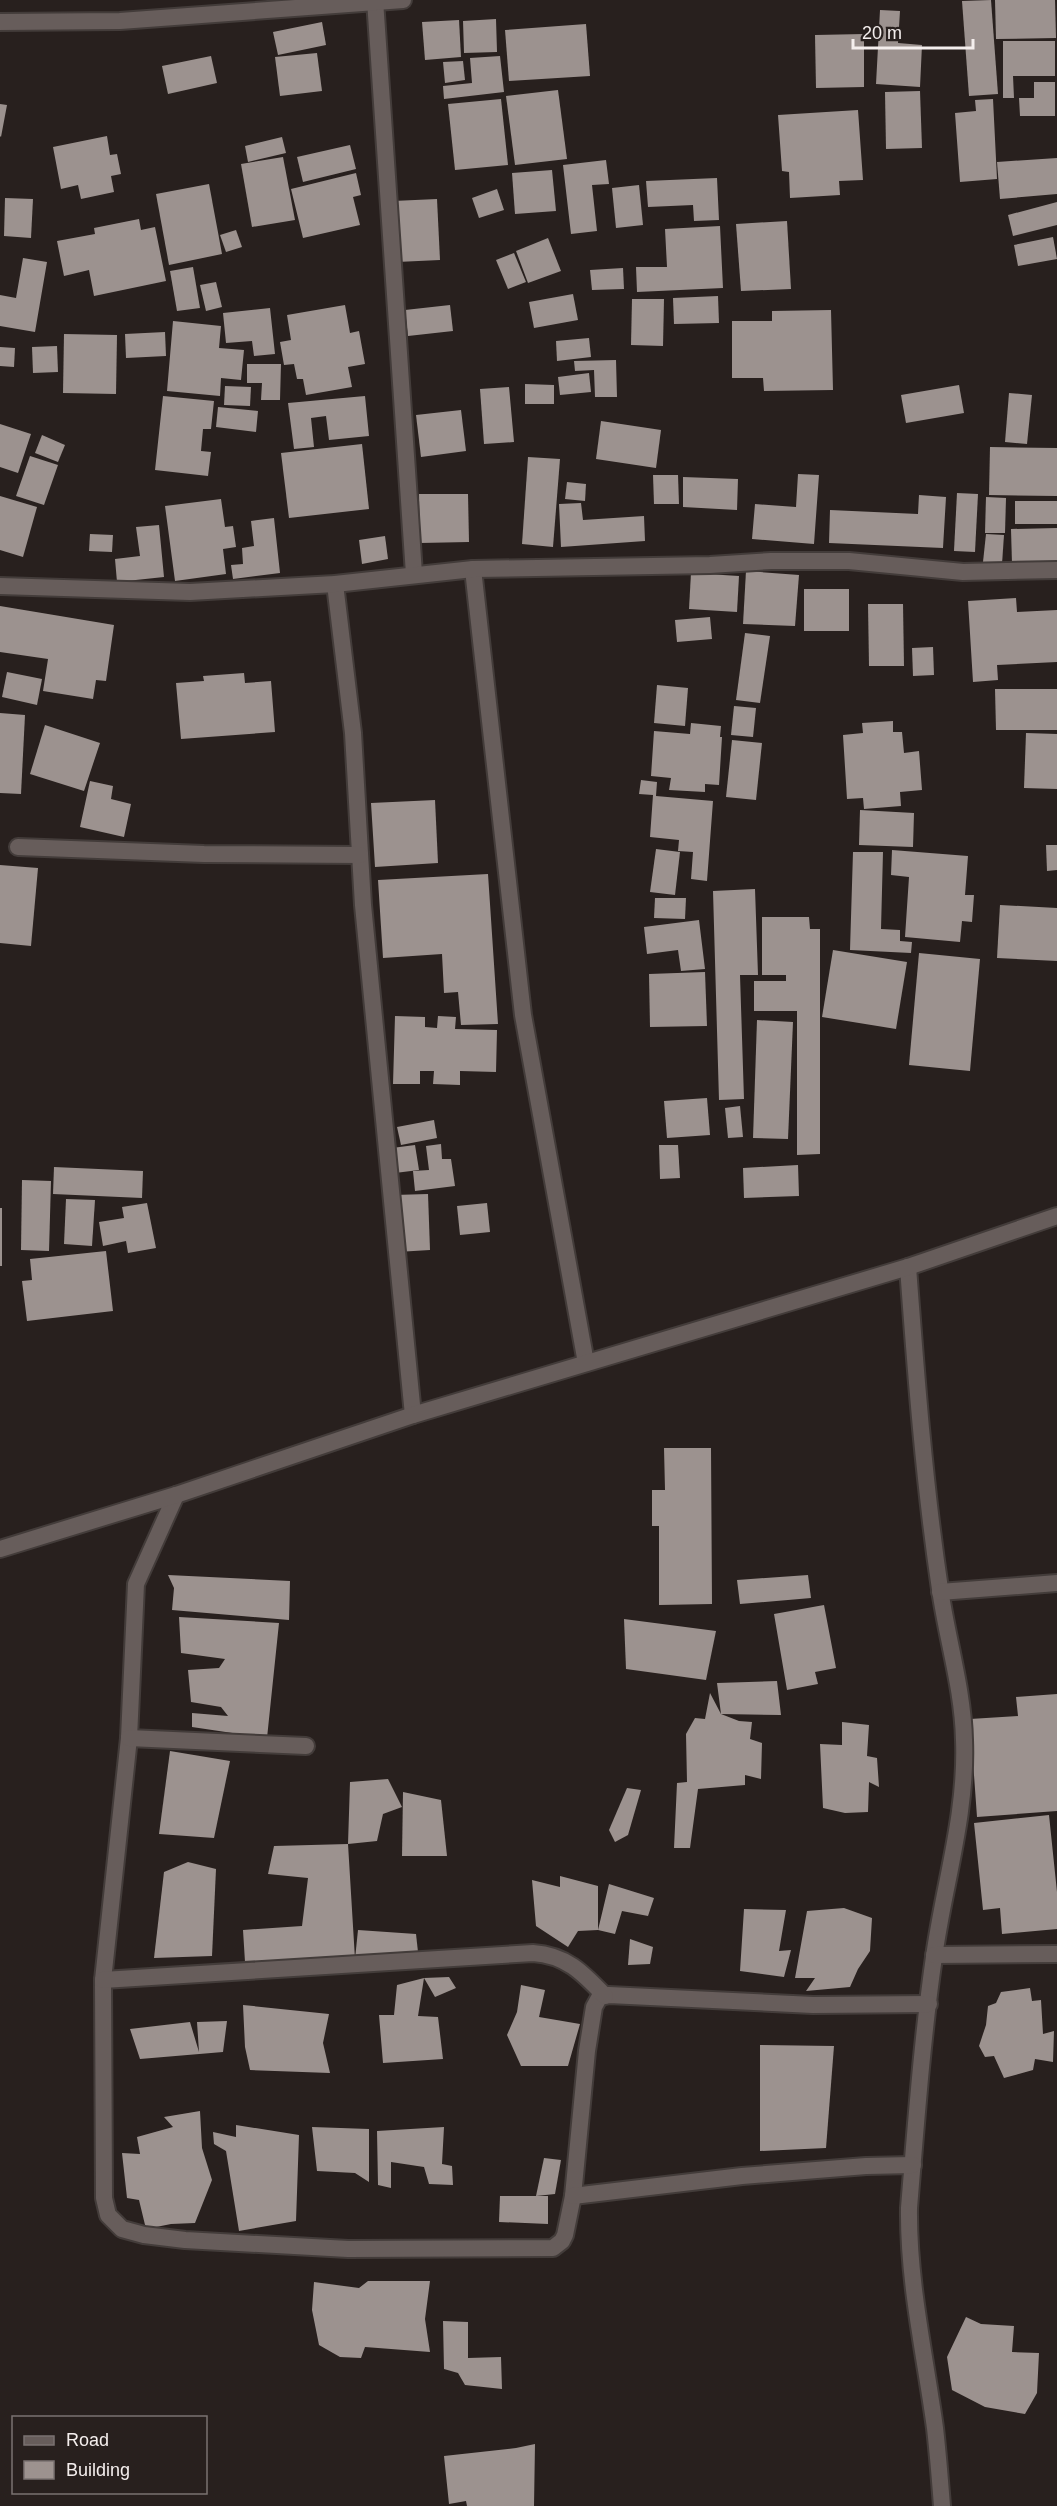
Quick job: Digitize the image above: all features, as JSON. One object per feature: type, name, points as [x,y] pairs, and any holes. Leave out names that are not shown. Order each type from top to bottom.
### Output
[{"type":"street","points":[[0,22],[120,21],[404,0]]},
{"type":"street","points":[[375,2],[414,574]]},
{"type":"street","points":[[0,586],[190,592],[335,584],[473,569],[849,561],[963,573],[1057,570]]},
{"type":"street","points":[[473,569],[523,1015],[586,1363]]},
{"type":"street","points":[[335,584],[353,733],[360,855],[413,1415]]},
{"type":"street","points":[[18,847],[204,854],[360,855]]},
{"type":"street","points":[[0,1549],[176,1495],[413,1415],[908,1267],[1057,1216]]},
{"type":"street","points":[[908,1267],[922,1456],[940,1592],[962,1712],[964,1780],[960,1819],[934,1955],[913,2165],[909,2237],[914,2295],[935,2429],[942,2506]]},
{"type":"street","points":[[176,1495],[136,1584],[129,1738],[103,1980],[104,2198],[108,2215],[122,2229],[144,2235],[185,2240],[348,2249],[554,2248],[562,2241],[573,2196],[590,2030],[598,1999],[605,1996],[813,2005],[929,2004]]},
{"type":"street","points":[[940,1592],[1057,1583]]},
{"type":"street","points":[[129,1738],[306,1746]]},
{"type":"street","points":[[103,1980],[533,1953],[549,1954],[569,1963],[580,1970],[605,1996]]},
{"type":"street","points":[[934,1955],[1057,1954]]},
{"type":"street","points":[[573,2196],[742,2176],[913,2165]]},
{"type":"building","points":[[991,0],[998,94],[969,96],[962,1]]},
{"type":"building","points":[[995,0],[1055,0],[1056,38],[996,39]]},
{"type":"building","points":[[880,10],[900,11],[898,43],[922,45],[920,87],[876,84]]},
{"type":"building","points":[[496,19],[497,52],[464,53],[463,21]]},
{"type":"building","points":[[459,20],[461,57],[425,60],[422,22]]},
{"type":"building","points":[[322,22],[326,45],[278,55],[273,32]]},
{"type":"building","points":[[586,24],[590,76],[509,81],[505,30]]},
{"type":"building","points":[[864,34],[864,87],[816,88],[815,35]]},
{"type":"building","points":[[1003,41],[1055,41],[1055,76],[1013,76],[1014,98],[1003,98]]},
{"type":"building","points":[[317,53],[322,91],[280,96],[275,57]]},
{"type":"building","points":[[211,56],[217,83],[168,94],[162,66]]},
{"type":"building","points":[[500,56],[504,92],[444,99],[443,86],[472,83],[470,58]]},
{"type":"building","points":[[463,61],[465,80],[445,83],[443,62]]},
{"type":"building","points":[[1034,82],[1055,82],[1055,116],[1020,116],[1019,98],[1034,98]]},
{"type":"building","points":[[558,90],[567,159],[515,165],[506,96]]},
{"type":"building","points":[[920,91],[922,148],[886,149],[885,92]]},
{"type":"building","points":[[501,99],[508,165],[455,170],[448,104]]},
{"type":"building","points":[[993,99],[997,179],[960,182],[955,113],[976,111],[975,100]]},
{"type":"building","points":[[0,104],[7,105],[1,137],[0,136]]},
{"type":"building","points":[[858,110],[863,180],[839,181],[840,195],[790,198],[789,172],[782,171],[778,115]]},
{"type":"building","points":[[107,136],[110,155],[117,154],[121,174],[111,176],[114,192],[81,199],[78,185],[61,189],[53,147]]},
{"type":"building","points":[[282,137],[286,153],[248,162],[245,146]]},
{"type":"building","points":[[350,145],[356,169],[303,182],[297,157]]},
{"type":"building","points":[[283,157],[295,220],[252,227],[241,164]]},
{"type":"building","points":[[1057,158],[1057,194],[1000,199],[997,162]]},
{"type":"building","points":[[606,160],[609,184],[592,185],[597,231],[571,234],[563,165]]},
{"type":"building","points":[[552,170],[556,211],[515,214],[512,173]]},
{"type":"building","points":[[356,173],[361,195],[353,197],[360,225],[303,238],[291,189]]},
{"type":"building","points":[[717,178],[719,220],[694,221],[693,205],[648,207],[646,181]]},
{"type":"building","points":[[209,184],[222,254],[169,265],[156,194]]},
{"type":"building","points":[[639,185],[643,225],[616,228],[612,188]]},
{"type":"building","points":[[497,189],[504,210],[479,218],[472,198]]},
{"type":"building","points":[[5,198],[33,199],[31,238],[4,236]]},
{"type":"building","points":[[437,199],[440,260],[397,262],[393,201]]},
{"type":"building","points":[[1057,202],[1057,225],[1013,236],[1008,215]]},
{"type":"building","points":[[139,219],[141,230],[155,227],[166,281],[94,296],[89,270],[64,276],[57,241],[95,234],[94,228]]},
{"type":"building","points":[[787,221],[791,289],[741,291],[736,224]]},
{"type":"building","points":[[720,226],[723,288],[637,292],[636,267],[667,267],[665,229]]},
{"type":"building","points":[[236,230],[242,247],[226,252],[220,235]]},
{"type":"building","points":[[1053,237],[1057,259],[1018,266],[1014,245]]},
{"type":"building","points":[[548,238],[561,271],[528,283],[516,251]]},
{"type":"building","points":[[514,253],[526,282],[508,289],[496,260]]},
{"type":"building","points":[[23,258],[47,262],[35,332],[0,326],[0,295],[16,298]]},
{"type":"building","points":[[193,267],[200,308],[177,311],[170,271]]},
{"type":"building","points":[[623,268],[624,289],[592,290],[590,270]]},
{"type":"building","points":[[216,282],[222,307],[206,311],[200,285]]},
{"type":"building","points":[[573,294],[578,320],[534,328],[529,302]]},
{"type":"building","points":[[718,296],[719,323],[674,324],[673,298]]},
{"type":"building","points":[[632,299],[664,299],[663,346],[631,345]]},
{"type":"building","points":[[345,305],[350,333],[359,331],[365,364],[348,367],[352,387],[306,395],[303,379],[297,379],[294,364],[284,365],[280,342],[291,340],[287,315]]},
{"type":"building","points":[[450,305],[453,331],[408,336],[405,310]]},
{"type":"building","points":[[270,308],[275,354],[254,356],[252,341],[226,343],[223,313]]},
{"type":"building","points":[[831,310],[833,390],[764,391],[763,378],[732,378],[732,321],[772,321],[772,311]]},
{"type":"building","points":[[173,321],[221,326],[219,348],[244,350],[241,380],[221,378],[220,396],[167,391]]},
{"type":"building","points":[[165,332],[166,356],[126,358],[125,334]]},
{"type":"building","points":[[64,334],[117,335],[116,394],[63,393]]},
{"type":"building","points":[[589,338],[591,357],[557,361],[556,341]]},
{"type":"building","points":[[57,346],[58,372],[33,373],[32,347]]},
{"type":"building","points":[[0,347],[15,348],[14,367],[0,366]]},
{"type":"building","points":[[616,360],[617,397],[595,397],[594,370],[575,371],[574,361]]},
{"type":"building","points":[[247,364],[281,364],[280,400],[261,400],[262,383],[247,383]]},
{"type":"building","points":[[589,373],[591,392],[560,395],[558,377]]},
{"type":"building","points":[[525,384],[554,385],[554,404],[525,404]]},
{"type":"building","points":[[959,385],[964,413],[906,423],[901,395]]},
{"type":"building","points":[[225,386],[251,387],[250,406],[224,405]]},
{"type":"building","points":[[509,387],[514,442],[484,444],[480,389]]},
{"type":"building","points":[[1009,393],[1032,395],[1027,444],[1005,442]]},
{"type":"building","points":[[163,396],[214,401],[211,429],[203,429],[201,451],[211,452],[208,476],[155,470]]},
{"type":"building","points":[[365,396],[369,436],[329,440],[326,416],[311,418],[314,447],[294,449],[288,403]]},
{"type":"building","points":[[218,407],[258,411],[256,432],[216,427]]},
{"type":"building","points":[[461,410],[466,451],[421,457],[416,415]]},
{"type":"building","points":[[601,421],[661,430],[656,468],[596,459]]},
{"type":"building","points":[[0,424],[31,434],[18,473],[0,467]]},
{"type":"building","points":[[42,435],[65,445],[58,462],[35,453]]},
{"type":"building","points":[[362,444],[369,509],[289,518],[281,453]]},
{"type":"building","points":[[990,447],[1057,448],[1057,496],[989,495]]},
{"type":"building","points":[[30,456],[58,465],[44,505],[16,496]]},
{"type":"building","points":[[528,457],[560,459],[553,547],[522,544]]},
{"type":"building","points":[[798,474],[819,475],[814,544],[752,539],[755,504],[796,507]]},
{"type":"building","points":[[653,475],[678,475],[679,504],[654,504]]},
{"type":"building","points":[[683,477],[738,479],[737,510],[683,507]]},
{"type":"building","points":[[567,482],[586,484],[585,501],[565,499]]},
{"type":"building","points":[[957,493],[978,494],[975,552],[954,551]]},
{"type":"building","points":[[419,494],[468,494],[469,542],[420,543]]},
{"type":"building","points":[[919,495],[946,497],[943,548],[829,543],[830,510],[918,514]]},
{"type":"building","points":[[0,496],[37,507],[23,557],[0,550]]},
{"type":"building","points":[[986,497],[1006,498],[1005,533],[985,533]]},
{"type":"building","points":[[221,499],[225,527],[233,526],[236,547],[223,549],[226,574],[175,581],[165,506]]},
{"type":"building","points":[[1015,501],[1057,501],[1057,524],[1015,524]]},
{"type":"building","points":[[581,503],[583,520],[644,516],[645,541],[561,547],[559,504]]},
{"type":"building","points":[[274,518],[280,573],[233,579],[231,565],[243,564],[242,548],[254,546],[251,521]]},
{"type":"building","points":[[159,525],[164,577],[117,582],[115,559],[140,556],[136,527]]},
{"type":"building","points":[[1057,528],[1057,564],[1012,564],[1011,529]]},
{"type":"building","points":[[90,534],[113,535],[112,552],[89,551]]},
{"type":"building","points":[[986,534],[1004,535],[1002,564],[983,562]]},
{"type":"building","points":[[385,536],[388,559],[362,564],[359,540]]},
{"type":"building","points":[[746,571],[799,575],[795,626],[743,624]]},
{"type":"building","points":[[691,573],[739,576],[737,612],[689,609]]},
{"type":"building","points":[[804,589],[849,589],[849,631],[804,631]]},
{"type":"building","points":[[1016,598],[1017,612],[1057,610],[1057,662],[997,665],[998,680],[973,682],[968,601]]},
{"type":"building","points":[[868,604],[903,604],[904,666],[869,666]]},
{"type":"building","points":[[0,606],[114,625],[106,681],[96,680],[93,699],[43,691],[48,659],[0,652]]},
{"type":"building","points":[[710,617],[712,639],[677,642],[675,620]]},
{"type":"building","points":[[745,633],[770,636],[760,703],[736,700]]},
{"type":"building","points":[[933,647],[934,675],[913,676],[912,648]]},
{"type":"building","points":[[7,672],[42,679],[37,705],[2,697]]},
{"type":"building","points":[[244,673],[245,683],[271,681],[275,732],[181,739],[176,683],[204,681],[203,676]]},
{"type":"building","points":[[657,685],[688,688],[685,726],[654,723]]},
{"type":"building","points":[[995,689],[1057,689],[1057,730],[996,730]]},
{"type":"building","points":[[734,706],[756,708],[753,737],[731,735]]},
{"type":"building","points":[[0,713],[25,715],[21,794],[0,793]]},
{"type":"building","points":[[893,721],[893,732],[902,732],[904,753],[919,751],[922,790],[900,792],[901,806],[864,809],[863,798],[847,799],[843,735],[863,733],[862,723]]},
{"type":"building","points":[[691,723],[721,726],[719,785],[705,784],[705,792],[669,790],[671,778],[651,776],[654,731],[690,734]]},
{"type":"building","points":[[45,725],[100,743],[84,791],[30,774]]},
{"type":"building","points":[[1026,733],[1057,734],[1057,789],[1024,788]]},
{"type":"building","points":[[732,740],[762,743],[756,800],[726,797]]},
{"type":"building","points":[[641,780],[657,782],[656,796],[713,801],[707,881],[691,879],[693,852],[678,851],[679,840],[650,837],[653,795],[639,794]]},
{"type":"building","points":[[90,781],[113,786],[111,799],[131,804],[124,837],[80,827]]},
{"type":"building","points":[[435,800],[438,863],[375,867],[371,803]]},
{"type":"building","points":[[860,810],[914,813],[913,847],[859,845]]},
{"type":"building","points":[[1046,845],[1057,845],[1057,870],[1047,871]]},
{"type":"building","points":[[656,849],[680,852],[675,895],[650,892]]},
{"type":"building","points":[[892,850],[968,856],[965,895],[974,895],[972,922],[962,921],[960,942],[905,937],[909,877],[891,875]]},
{"type":"building","points":[[853,852],[883,852],[881,929],[900,930],[900,941],[912,942],[911,953],[850,950]]},
{"type":"building","points":[[0,865],[38,868],[31,946],[0,943]]},
{"type":"building","points":[[488,874],[498,1024],[461,1025],[458,992],[444,993],[442,954],[383,958],[378,880]]},
{"type":"building","points":[[755,889],[758,975],[740,975],[744,1099],[719,1100],[713,891]]},
{"type":"building","points":[[655,898],[686,898],[685,919],[654,918]]},
{"type":"building","points":[[1000,905],[1057,908],[1057,961],[997,958]]},
{"type":"building","points":[[762,917],[809,917],[810,929],[820,929],[820,1154],[797,1155],[797,1011],[754,1011],[754,981],[786,981],[786,975],[762,975]]},
{"type":"building","points":[[699,920],[705,969],[681,971],[678,950],[647,954],[644,927]]},
{"type":"building","points":[[833,950],[907,962],[896,1029],[822,1017]]},
{"type":"building","points":[[919,953],[980,959],[970,1071],[909,1065]]},
{"type":"building","points":[[705,972],[707,1026],[650,1027],[649,974]]},
{"type":"building","points":[[395,1016],[425,1017],[425,1027],[437,1028],[438,1016],[456,1017],[455,1029],[497,1030],[496,1072],[460,1071],[460,1085],[433,1084],[434,1071],[420,1071],[420,1084],[393,1084]]},
{"type":"building","points":[[757,1020],[793,1022],[788,1139],[753,1138]]},
{"type":"building","points":[[707,1098],[710,1135],[667,1138],[664,1101]]},
{"type":"building","points":[[740,1106],[743,1137],[728,1138],[725,1108]]},
{"type":"building","points":[[434,1120],[437,1138],[401,1145],[397,1127]]},
{"type":"building","points":[[441,1144],[442,1159],[451,1159],[455,1186],[415,1191],[413,1171],[429,1170],[426,1146]]},
{"type":"building","points":[[415,1145],[419,1170],[395,1173],[392,1148]]},
{"type":"building","points":[[659,1145],[678,1145],[680,1178],[660,1179]]},
{"type":"building","points":[[798,1165],[799,1196],[744,1198],[743,1168]]},
{"type":"building","points":[[54,1167],[143,1171],[142,1198],[53,1194]]},
{"type":"building","points":[[22,1180],[51,1181],[49,1251],[21,1250]]},
{"type":"building","points":[[428,1194],[430,1250],[397,1252],[394,1195]]},
{"type":"building","points":[[66,1199],[95,1200],[92,1246],[64,1244]]},
{"type":"building","points":[[147,1203],[156,1248],[128,1253],[126,1241],[103,1246],[99,1222],[124,1218],[122,1207]]},
{"type":"building","points":[[487,1203],[490,1232],[460,1235],[457,1206]]},
{"type":"building","points":[[0,1208],[2,1208],[2,1266],[0,1266]]},
{"type":"building","points":[[106,1251],[113,1311],[27,1321],[22,1281],[32,1280],[30,1259]]},
{"type":"building","points":[[664,1448],[711,1448],[712,1604],[659,1605],[659,1526],[652,1526],[652,1490],[665,1490]]},
{"type":"building","points":[[168,1575],[290,1581],[289,1620],[172,1610],[174,1588]]},
{"type":"building","points":[[808,1575],[811,1598],[740,1604],[737,1580]]},
{"type":"building","points":[[824,1605],[836,1668],[815,1672],[818,1684],[787,1690],[774,1614]]},
{"type":"building","points":[[179,1617],[279,1623],[267,1738],[192,1727],[192,1713],[228,1716],[221,1707],[191,1702],[188,1670],[219,1668],[225,1659],[181,1653]]},
{"type":"building","points":[[624,1619],[716,1631],[706,1680],[626,1669]]},
{"type":"building","points":[[777,1681],[781,1715],[721,1714],[717,1683]]},
{"type":"building","points":[[710,1693],[721,1714],[739,1721],[752,1722],[750,1739],[762,1743],[761,1779],[745,1775],[745,1785],[698,1789],[690,1848],[674,1848],[677,1783],[687,1782],[686,1734],[695,1718],[705,1719]]},
{"type":"building","points":[[1057,1694],[1057,1811],[977,1817],[970,1719],[1018,1716],[1016,1697]]},
{"type":"building","points":[[842,1722],[869,1725],[867,1756],[877,1758],[879,1787],[869,1782],[868,1812],[845,1813],[823,1808],[820,1744],[842,1745]]},
{"type":"building","points":[[170,1751],[230,1761],[214,1838],[159,1834]]},
{"type":"building","points":[[388,1779],[402,1807],[383,1814],[377,1841],[348,1844],[350,1782]]},
{"type":"building","points":[[627,1788],[641,1790],[628,1835],[615,1842],[609,1830]]},
{"type":"building","points":[[403,1792],[441,1800],[447,1856],[402,1856]]},
{"type":"building","points":[[1049,1815],[1057,1892],[1057,1929],[1002,1934],[1000,1908],[983,1910],[974,1823]]},
{"type":"building","points":[[348,1844],[355,1959],[245,1962],[243,1930],[302,1926],[308,1878],[268,1874],[274,1846]]},
{"type":"building","points":[[188,1862],[216,1869],[212,1956],[154,1958],[164,1872]]},
{"type":"building","points":[[560,1876],[598,1886],[598,1930],[578,1931],[568,1947],[536,1926],[532,1880],[560,1887]]},
{"type":"building","points":[[609,1884],[654,1898],[648,1916],[622,1911],[615,1934],[598,1930]]},
{"type":"building","points":[[844,1908],[872,1918],[870,1951],[850,1987],[806,1991],[815,1978],[795,1978],[807,1911]]},
{"type":"building","points":[[744,1909],[786,1910],[779,1951],[791,1950],[784,1977],[740,1971]]},
{"type":"building","points":[[358,1930],[416,1934],[418,1952],[355,1959]]},
{"type":"building","points":[[630,1939],[653,1947],[650,1964],[628,1965]]},
{"type":"building","points":[[449,1977],[456,1988],[435,1997],[424,1978]]},
{"type":"building","points":[[424,1978],[418,2016],[438,2017],[443,2059],[383,2063],[379,2015],[394,2015],[397,1985]]},
{"type":"building","points":[[521,1985],[545,1990],[539,2017],[580,2024],[568,2066],[521,2066],[507,2035],[517,2012]]},
{"type":"building","points":[[1030,1988],[1032,2001],[1041,2000],[1043,2034],[1054,2031],[1053,2062],[1035,2059],[1033,2070],[1004,2078],[994,2056],[985,2057],[979,2046],[986,2025],[988,2006],[996,2003],[1001,1992]]},
{"type":"building","points":[[243,2005],[329,2014],[323,2043],[330,2073],[250,2070],[245,2047]]},
{"type":"building","points":[[227,2021],[223,2052],[140,2059],[130,2029],[190,2022],[199,2052],[197,2022]]},
{"type":"building","points":[[760,2045],[834,2046],[826,2148],[760,2151]]},
{"type":"building","points":[[200,2111],[202,2148],[212,2180],[195,2223],[171,2224],[146,2229],[139,2200],[127,2198],[122,2153],[140,2154],[137,2137],[173,2127],[164,2117]]},
{"type":"building","points":[[236,2125],[299,2135],[296,2221],[239,2231],[226,2151],[214,2144],[213,2132],[236,2137]]},
{"type":"building","points":[[312,2127],[369,2129],[369,2182],[355,2173],[317,2171]]},
{"type":"building","points":[[444,2127],[442,2164],[452,2166],[453,2185],[429,2184],[424,2167],[391,2162],[391,2188],[378,2185],[377,2131]]},
{"type":"building","points":[[544,2158],[561,2160],[555,2194],[536,2196]]},
{"type":"building","points":[[500,2196],[548,2196],[548,2224],[499,2222]]},
{"type":"building","points":[[368,2281],[430,2281],[425,2319],[430,2352],[365,2347],[361,2358],[340,2357],[319,2345],[312,2310],[314,2282],[359,2288]]},
{"type":"building","points":[[966,2317],[981,2324],[1014,2326],[1012,2352],[1039,2353],[1037,2393],[1025,2414],[985,2407],[952,2390],[947,2357]]},
{"type":"building","points":[[443,2321],[468,2322],[468,2358],[501,2357],[502,2389],[465,2385],[458,2373],[444,2369]]},
{"type":"building","points":[[535,2444],[534,2506],[467,2506],[466,2501],[449,2504],[444,2456]]}]
